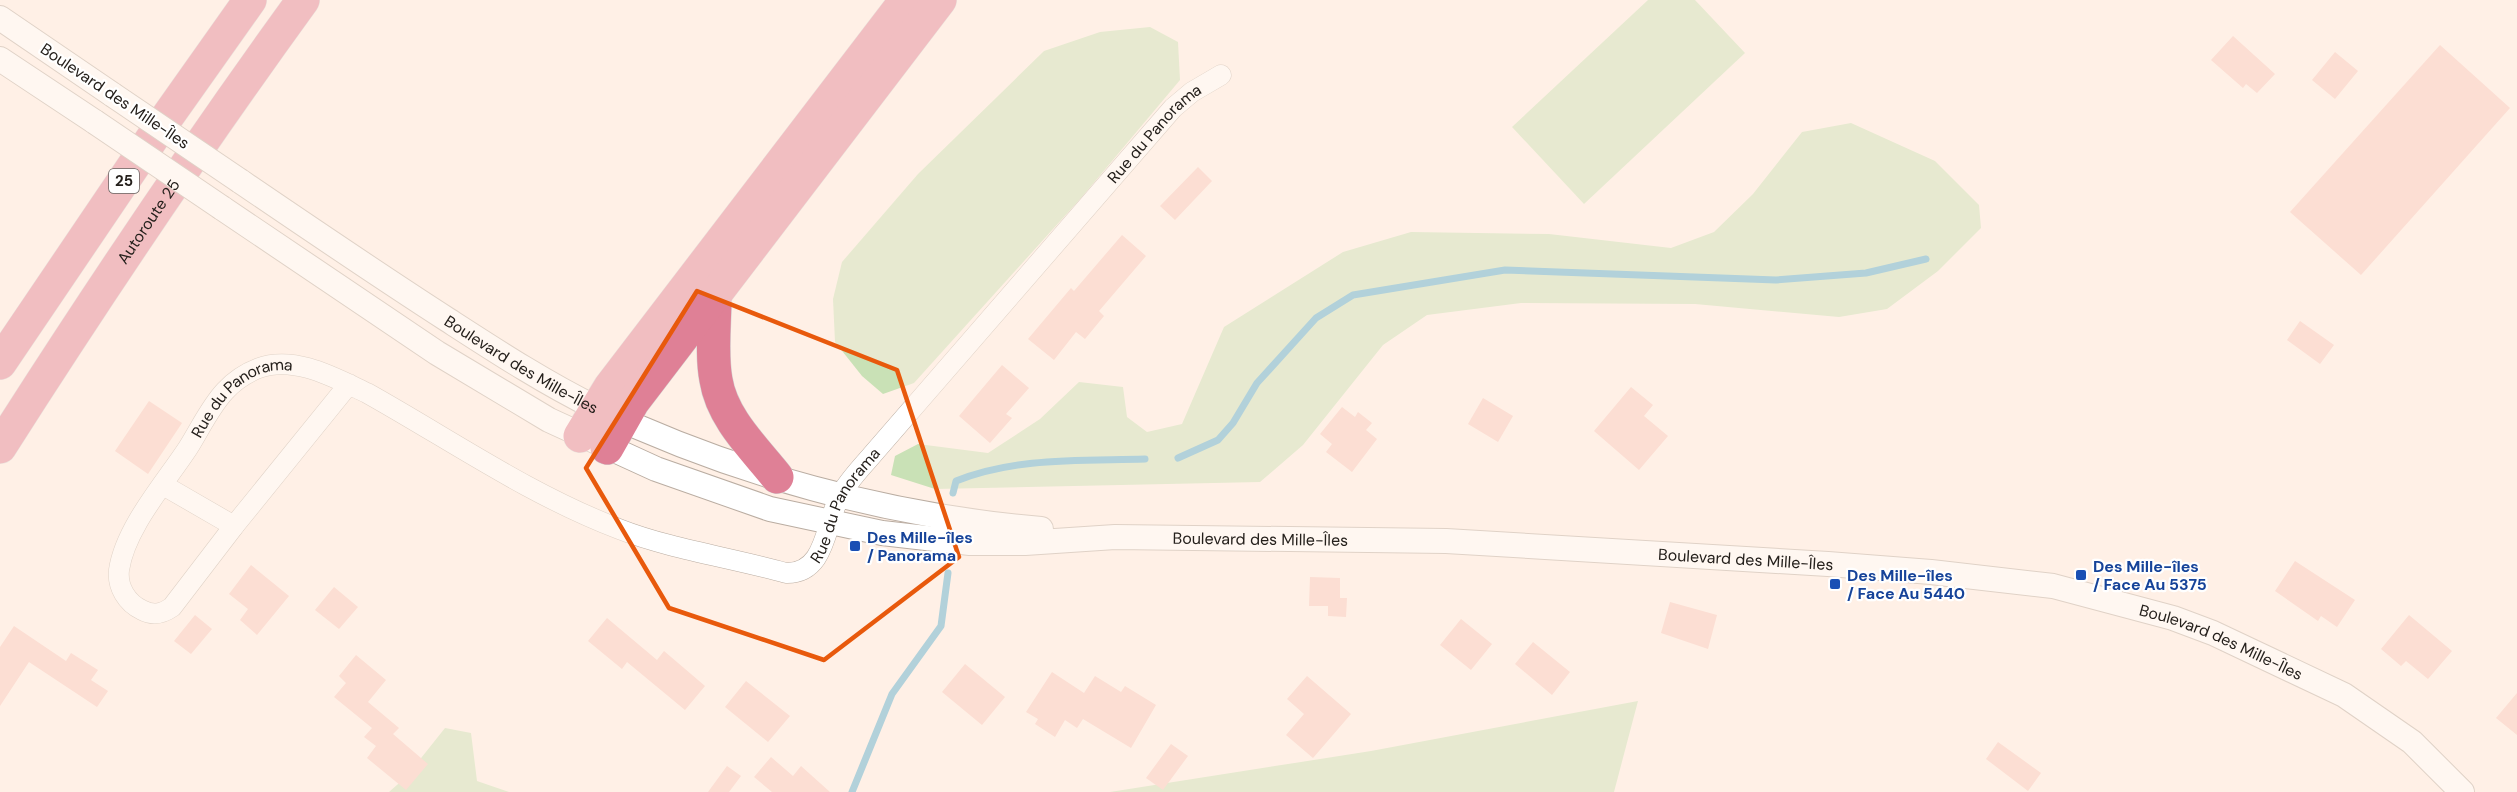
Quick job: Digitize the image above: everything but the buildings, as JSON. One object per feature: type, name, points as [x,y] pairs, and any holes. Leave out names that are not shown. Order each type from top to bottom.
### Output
[{"type":"highway","name":"25","points":[[0,363],[153,137],[250,0]]},
{"type":"highway","name":"Autoroute 25","points":[[0,447],[214,122],[303,0]]},
{"type":"highway","points":[[594,442],[609,413],[906,0]]},
{"type":"highway","points":[[609,413],[715,297],[940,0]]},
{"type":"highway","points":[[715,297],[714,368],[721,399],[736,425],[777,477]]},
{"type":"street","name":"Boulevard des Mille-Îles","points":[[0,18],[240,181],[500,353],[609,413],[715,456],[840,495],[970,522],[1115,537]]},
{"type":"street","name":"Boulevard des Mille-Îles","points":[[0,59],[480,380],[594,442],[656,469],[770,509],[882,533],[970,543],[1115,537],[1494,543],[1931,572],[2062,588],[2173,618],[2213,633],[2344,695],[2412,742],[2462,792]]},
{"type":"street","name":"Rue du Panorama","points":[[349,384],[172,607],[160,614],[142,610],[127,599],[123,592],[119,572],[128,541],[223,393],[243,376],[265,366],[284,364],[311,369],[349,384],[524,486],[618,529],[655,541],[795,573],[803,571],[817,558],[840,495],[900,422],[1164,119],[1192,92],[1221,75]]},
{"type":"street","points":[[163,485],[234,526]]},
{"type":"highlighted area","points":[[697,291],[897,370],[959,557],[824,660],[669,608],[586,468]]},
{"type":"green space","points":[[1648,0],[1695,0],[1745,53],[1584,204],[1512,127]]},
{"type":"green space","points":[[1150,27],[1178,42],[1180,80],[1081,198],[914,383],[883,394],[862,376],[835,342],[833,299],[842,262],[918,174],[1044,51],[1100,32]]},
{"type":"green space","points":[[1851,123],[1935,161],[1979,205],[1981,228],[1938,271],[1887,309],[1839,317],[1695,304],[1521,303],[1427,315],[1383,345],[1303,445],[1260,482],[935,489],[891,475],[895,456],[918,444],[988,453],[1040,419],[1079,382],[1123,387],[1127,417],[1147,432],[1182,424],[1224,327],[1343,252],[1411,232],[1549,234],[1671,248],[1714,232],[1753,194],[1802,132]]},
{"type":"green space","points":[[1638,701],[1614,792],[1110,792],[1371,751]]},
{"type":"green space","points":[[445,728],[471,733],[477,781],[509,792],[389,792],[406,777]]},
{"type":"waterway","points":[[1178,458],[1218,440],[1233,423],[1257,383],[1316,318],[1353,295],[1505,270],[1776,280],[1866,273],[1926,259]]},
{"type":"waterway","points":[[953,493],[956,481],[1002,468],[1049,462],[1145,459]]},
{"type":"waterway","points":[[852,792],[892,694],[941,626],[948,573]]},
{"type":"place","name":"Des Mille-îles / Panorama","points":[[855,546]]},
{"type":"place","name":"Des Mille-îles / Face Au 5375","points":[[2081,575]]},
{"type":"place","name":"Des Mille-îles / Face Au 5440","points":[[1835,584]]}]
